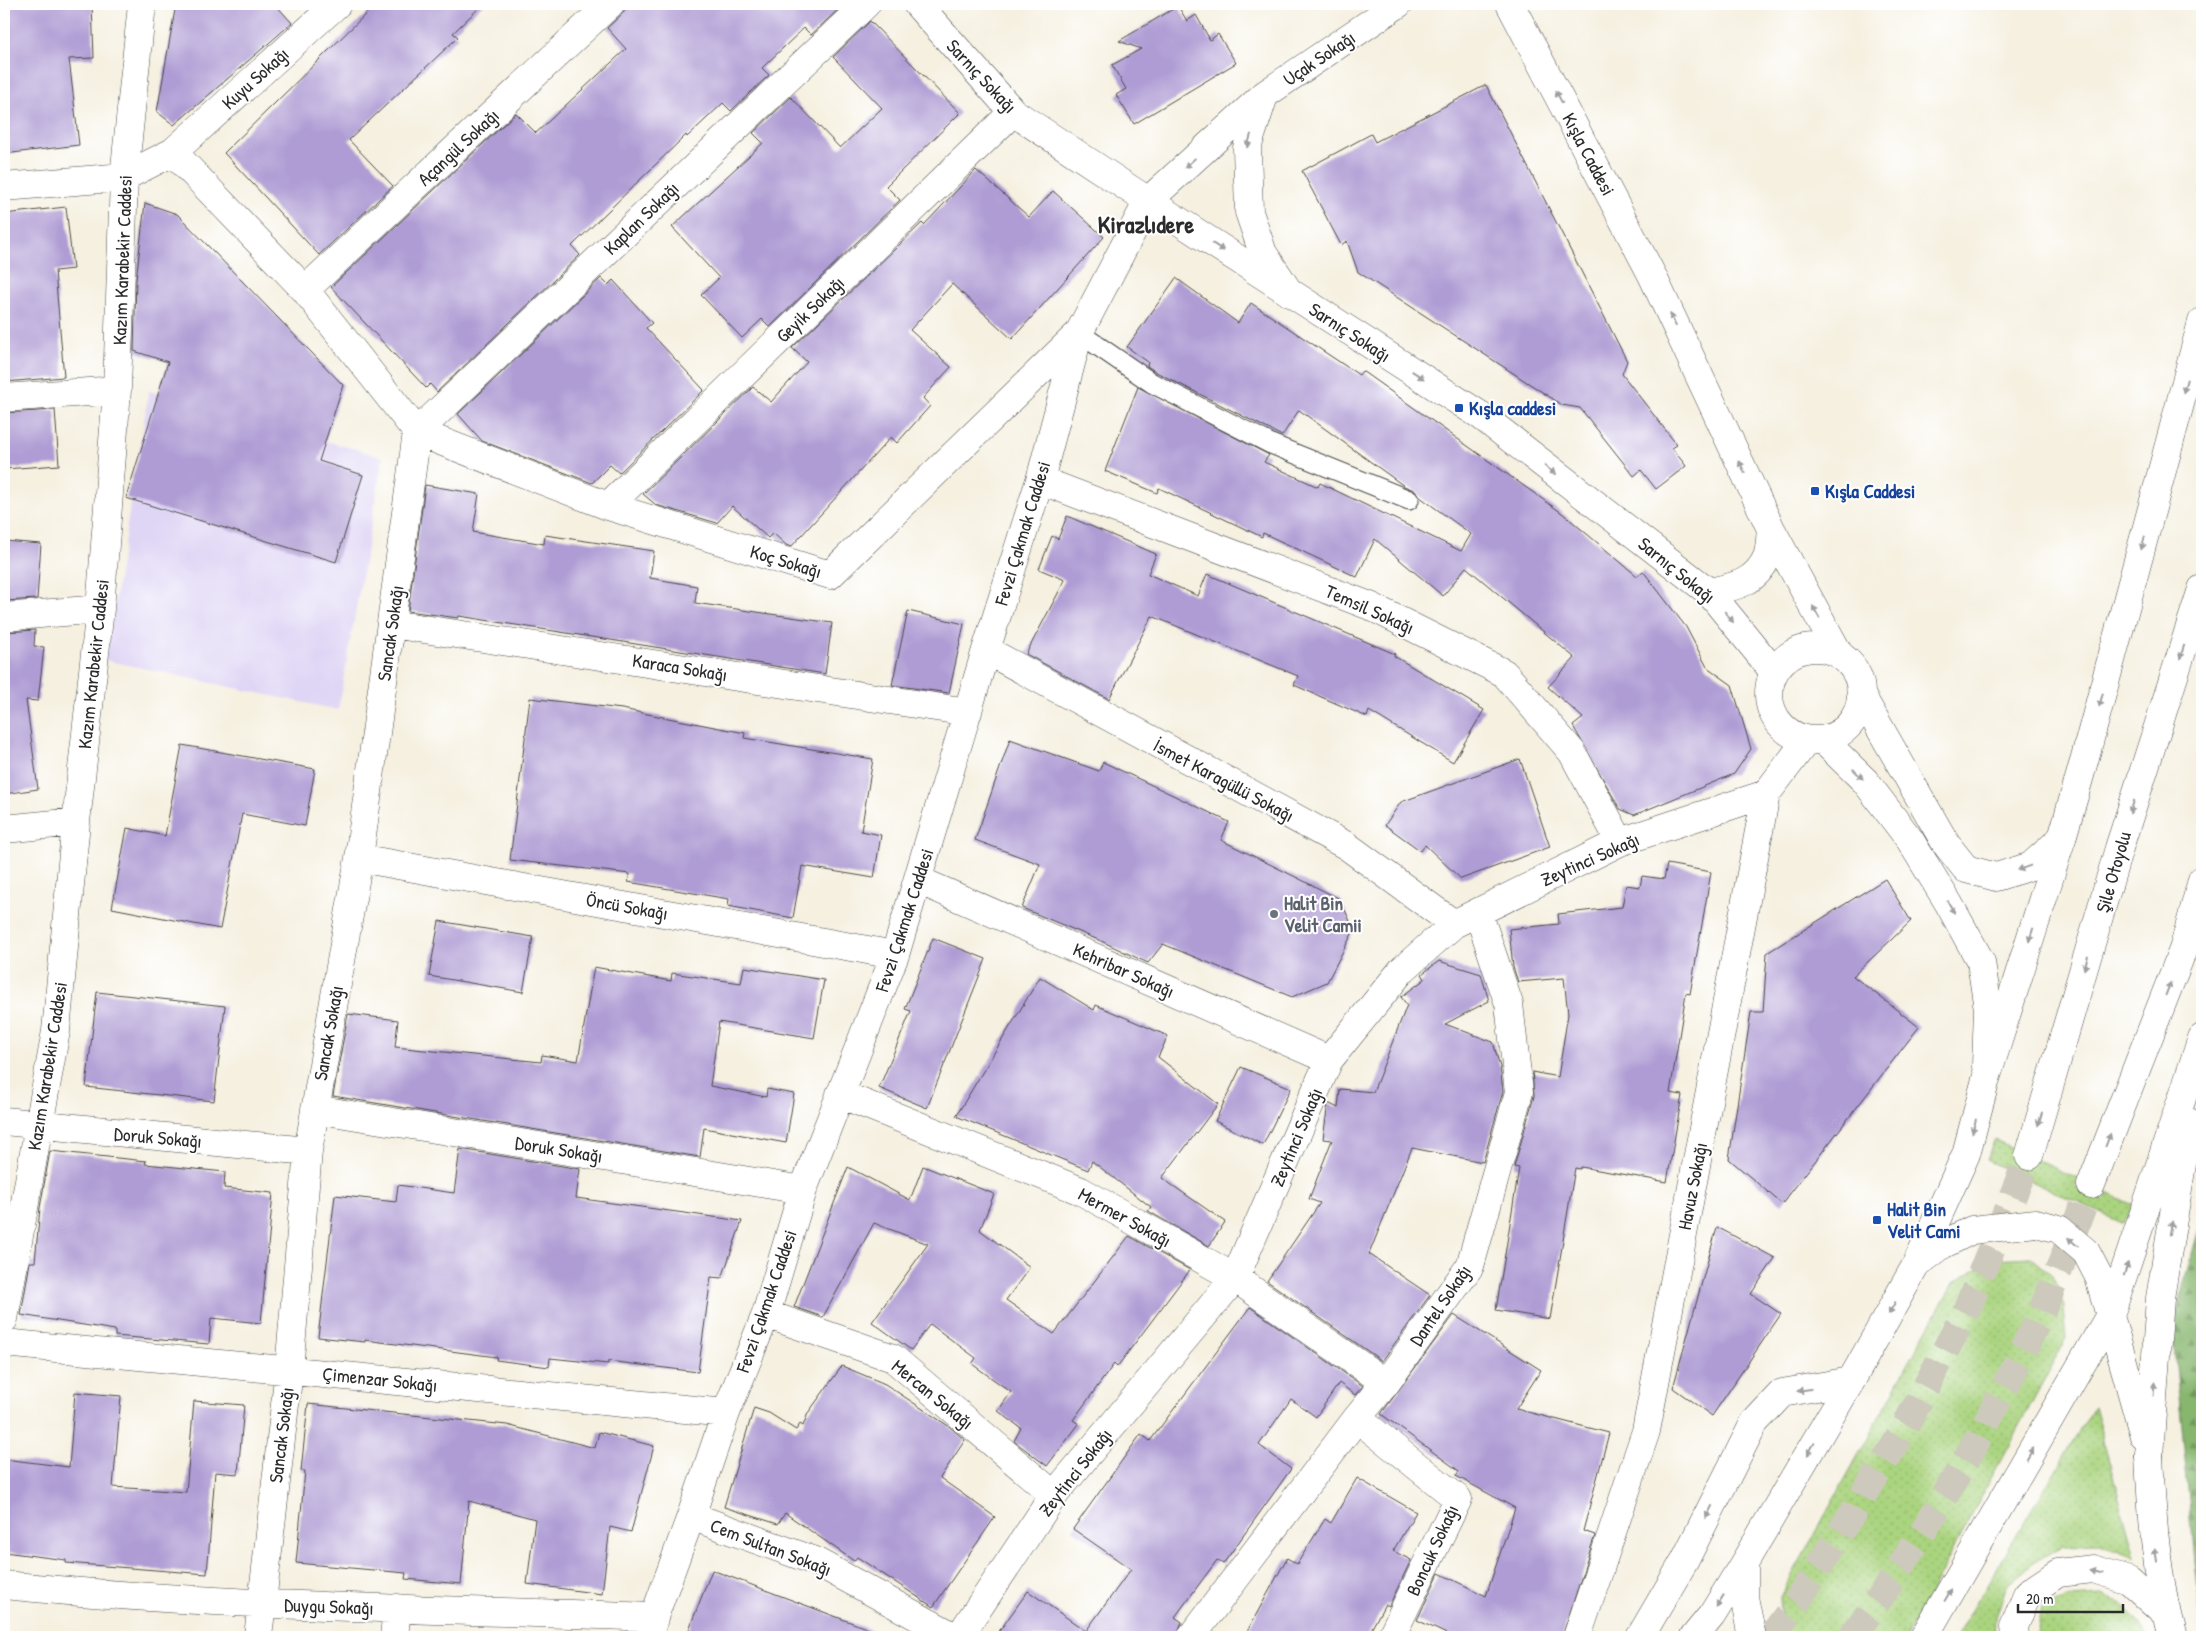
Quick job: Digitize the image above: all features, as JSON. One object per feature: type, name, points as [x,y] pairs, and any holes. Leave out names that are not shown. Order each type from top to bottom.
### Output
[{"type":"main road","name":"Kazım Karabekir Caddesi","points":[[4,1319],[56,1032],[76,822],[100,609],[117,390],[124,177],[142,4]]},
{"type":"main road","name":"Kuyu Sokağı","points":[[124,177],[173,152],[337,4]]},
{"type":"main road","name":"Açangül Sokağı","points":[[305,290],[610,4]]},
{"type":"main road","name":"Kaplan Sokağı","points":[[417,432],[866,4]]},
{"type":"main road","name":"Uçak Sokağı","points":[[1148,201],[1264,94],[1398,4]]},
{"type":"main road","name":"Kışla Caddesi","points":[[1510,4],[1652,274],[1770,529],[1839,654]]},
{"type":"main road","name":"Sarnıç Sokağı","points":[[930,10],[1013,112],[1480,415],[1709,592],[1774,672]]},
{"type":"main road","name":"Uçak Sokağı","points":[[1264,94],[1247,148],[1249,212],[1263,254],[1289,292]]},
{"type":"main road","name":"Geyik Sokağı","points":[[608,506],[1013,112]]},
{"type":"main road","points":[[173,152],[305,290],[417,432]]},
{"type":"main road","points":[[4,187],[124,177]]},
{"type":"main road","name":"Fevzi Çakmak Caddesi","points":[[652,1627],[726,1413],[766,1314],[803,1190],[895,955],[986,650],[1040,480],[1079,333],[1148,201]]},
{"type":"main road","points":[[1694,1637],[1712,1615],[1852,1381],[1916,1265],[1966,1154],[1986,1079],[2062,838],[2202,322]]},
{"type":"main road","name":"Koç Sokağı","points":[[417,432],[608,506],[830,575],[1079,333]]},
{"type":"main road","points":[[4,398],[117,390]]},
{"type":"main road","name":"Sancak Sokağı","points":[[258,1637],[289,1370],[308,1151],[359,858],[417,432]]},
{"type":"main road","name":"Temsil Sokağı","points":[[1040,480],[1370,606],[1504,673],[1572,752],[1620,842]]},
{"type":"main road","points":[[1709,592],[1737,587],[1756,574],[1768,556],[1770,529]]},
{"type":"main road","name":"Şile Otoyolu","points":[[2029,1156],[2119,848],[2202,589]]},
{"type":"main road","points":[[4,617],[100,609]]},
{"type":"main road","name":"Karaca Sokağı","points":[[391,624],[968,712]]},
{"type":"main road","points":[[1809,648],[1824,648],[1839,654],[1851,665],[1859,679],[1861,695],[1858,711],[1850,724],[1838,735],[1815,740],[1793,735],[1781,727],[1773,715],[1768,700],[1768,693],[1774,672],[1783,660],[1809,648]]},
{"type":"main road","name":"İsmet Karagüllü Sokağı","points":[[986,650],[1348,846],[1454,924]]},
{"type":"main road","points":[[1861,695],[1946,844],[1966,870],[1996,877],[2031,866],[2062,838]]},
{"type":"main road","points":[[1815,740],[1864,780],[1910,840],[1949,904],[1981,962],[1988,1009],[1986,1079]]},
{"type":"main road","name":"Havuz Sokağı","points":[[1577,1637],[1646,1431],[1766,794],[1815,740]]},
{"type":"main road","name":"Zeytinci Sokağı","points":[[957,1637],[1054,1495],[1234,1278],[1329,1060],[1402,970],[1454,924],[1620,842],[1766,794]]},
{"type":"main road","points":[[4,829],[76,822]]},
{"type":"main road","name":"Öncü Sokağı","points":[[359,858],[895,955]]},
{"type":"main road","name":"Kehribar Sokağı","points":[[918,880],[1329,1060]]},
{"type":"main road","points":[[2090,1185],[2184,947],[2202,880]]},
{"type":"main road","name":"Dantel Sokağı","points":[[1191,1637],[1357,1418],[1386,1383],[1470,1266],[1519,1092],[1509,1004],[1478,912]]},
{"type":"main road","points":[[1924,1637],[2110,1315],[2202,1038]]},
{"type":"main road","points":[[2170,1625],[2153,1532],[2149,1456],[2164,1272],[2202,1043]]},
{"type":"main road","name":"Mermer Sokağı","points":[[840,1094],[1081,1192],[1234,1278],[1386,1383]]},
{"type":"main road","name":"Doruk Sokağı","points":[[316,1109],[803,1190]]},
{"type":"main road","name":"Doruk Sokağı","points":[[4,1121],[38,1126],[308,1151]]},
{"type":"main road","points":[[1916,1265],[1942,1245],[1972,1230],[2036,1223],[2059,1229],[2086,1252],[2099,1277],[2149,1456]]},
{"type":"main road","name":"Mercan Sokağı","points":[[766,1314],[893,1358],[1054,1495]]},
{"type":"main road","name":"Çimenzar Sokağı","points":[[4,1343],[726,1413]]},
{"type":"main road","points":[[1640,1637],[1685,1560],[1754,1423],[1782,1393],[1852,1381]]},
{"type":"main road","name":"Boncuk Sokağı","points":[[1357,1418],[1458,1499],[1392,1637]]},
{"type":"main road","name":"Cem Sultan Sokağı","points":[[691,1516],[816,1561],[957,1637]]},
{"type":"main road","points":[[1744,1563],[1744,1597],[1752,1637]]},
{"type":"main road","points":[[2015,1637],[2014,1627],[2026,1594],[2058,1573],[2093,1569],[2129,1580],[2170,1625]]},
{"type":"main road","name":"Duygu Sokağı","points":[[4,1585],[72,1592],[262,1603],[397,1608],[652,1627]]},
{"type":"main road","points":[[394,1637],[397,1608]]},
{"type":"lane","points":[[1079,333],[1152,383],[1271,444],[1409,500]]},
{"type":"shaded area","points":[[149,391],[383,457],[338,710],[105,660]]},
{"type":"green space","points":[[1995,1140],[2133,1205],[2124,1224],[1986,1160]]},
{"type":"green space","points":[[2202,1218],[2202,1633],[2172,1325]]},
{"type":"green space","points":[[2031,1257],[2051,1274],[2063,1299],[2067,1337],[1906,1637],[1782,1637],[1780,1597],[1953,1283],[1993,1259]]},
{"type":"green space","points":[[2094,1406],[2135,1557],[2100,1544],[2063,1545],[2033,1563],[2008,1583],[1996,1617],[1995,1637],[1956,1637]]},
{"type":"green space","points":[[2104,1595],[2117,1603],[2134,1618],[2146,1637],[2036,1637],[2042,1610],[2067,1597]]},
{"type":"building","points":[[92,4],[94,58],[69,59],[79,145],[4,154],[4,6]]},
{"type":"building","points":[[176,4],[275,4],[292,23],[174,125],[157,112]]},
{"type":"building","points":[[376,4],[483,4],[453,33],[458,37],[349,140],[393,186],[319,255],[224,153]]},
{"type":"building","points":[[629,4],[844,4],[811,35],[804,28],[762,68],[769,75],[731,111],[723,103],[687,137],[686,135],[572,246],[580,255],[437,392],[430,384],[426,388],[331,287],[516,113],[536,133],[626,49],[607,28],[621,15]]},
{"type":"building","points":[[1178,6],[1187,21],[1196,15],[1210,40],[1218,34],[1236,63],[1134,124],[1116,95],[1126,89],[1112,65],[1141,49],[1119,41]]},
{"type":"building","points":[[870,21],[960,113],[886,186],[900,200],[770,327],[762,319],[742,338],[701,295],[719,278],[672,227],[763,143],[753,133],[791,97],[840,148],[882,108],[833,57]]},
{"type":"building","points":[[1486,85],[1627,361],[1622,374],[1677,445],[1672,448],[1686,466],[1656,489],[1641,470],[1634,476],[1580,408],[1562,405],[1358,272],[1347,241],[1341,245],[1302,171],[1371,134],[1375,142]]},
{"type":"building","points":[[976,170],[1029,217],[1053,191],[1104,237],[1012,339],[952,284],[910,330],[951,367],[923,398],[930,406],[897,443],[891,437],[791,547],[773,533],[768,538],[732,506],[717,523],[656,505],[643,494],[753,387],[771,402],[807,362],[792,348],[922,223],[924,225]]},
{"type":"building","points":[[145,203],[177,214],[343,385],[319,461],[363,475],[336,562],[126,498],[168,362],[134,351],[136,280]]},
{"type":"building","points":[[66,207],[73,269],[55,271],[64,377],[4,382],[4,214]]},
{"type":"building","points":[[601,278],[608,285],[613,280],[652,323],[646,328],[704,390],[619,473],[610,465],[592,483],[482,441],[458,414]]},
{"type":"building","points":[[1176,278],[1238,323],[1251,303],[1359,375],[1362,371],[1562,513],[1637,576],[1643,571],[1686,627],[1707,667],[1732,685],[1751,749],[1734,774],[1634,815],[1620,809],[1573,726],[1583,718],[1548,687],[1575,658],[1466,567],[1443,596],[1375,539],[1357,577],[1263,533],[1262,537],[1159,488],[1157,493],[1105,471],[1138,387],[1269,455],[1264,462],[1318,487],[1320,483],[1461,551],[1471,534],[1420,497],[1414,490],[1404,486],[1299,410],[1282,436],[1147,366],[1148,362],[1127,347]]},
{"type":"building","points":[[55,410],[59,465],[4,469],[4,413]]},
{"type":"building","points":[[425,485],[479,494],[473,532],[544,544],[545,535],[654,551],[650,578],[697,586],[695,603],[832,623],[825,674],[459,616],[458,618],[408,611]]},
{"type":"building","points":[[1067,516],[1156,554],[1148,574],[1198,596],[1207,574],[1395,654],[1394,656],[1484,710],[1453,762],[1369,711],[1367,717],[1294,685],[1298,676],[1152,616],[1109,699],[1026,654],[1065,580],[1039,569],[1052,536],[1058,539]]},
{"type":"building","points":[[4,541],[41,544],[37,599],[4,601]]},
{"type":"building","points":[[908,611],[964,624],[949,693],[892,685]]},
{"type":"building","points":[[35,630],[34,646],[44,647],[38,701],[26,700],[38,789],[4,794],[4,632]]},
{"type":"building","points":[[530,698],[622,709],[745,733],[744,738],[873,759],[861,831],[881,835],[874,878],[802,866],[793,918],[728,906],[729,899],[628,882],[630,874],[510,860]]},
{"type":"building","points":[[1010,739],[1099,771],[1103,762],[1229,822],[1221,840],[1340,899],[1354,930],[1327,982],[1292,997],[1163,944],[1148,963],[1022,908],[1040,864],[975,840]]},
{"type":"building","points":[[182,745],[315,769],[305,826],[242,814],[220,929],[112,908],[127,828],[165,836]]},
{"type":"building","points":[[1520,759],[1550,847],[1461,879],[1425,845],[1421,851],[1385,825],[1401,802]]},
{"type":"building","points":[[1667,864],[1711,872],[1690,994],[1686,993],[1670,1093],[1682,1095],[1667,1182],[1581,1167],[1580,1169],[1575,1168],[1550,1319],[1496,1310],[1519,1168],[1514,1167],[1534,1096],[1532,1072],[1558,1077],[1568,1014],[1564,978],[1518,982],[1513,967],[1509,929],[1559,924],[1558,914],[1622,907],[1626,885],[1640,887],[1642,876],[1664,879]]},
{"type":"building","points":[[1885,879],[1911,921],[1853,976],[1919,1027],[1782,1204],[1729,1159],[1751,1012],[1763,1012],[1767,953]]},
{"type":"building","points":[[439,921],[533,937],[523,992],[429,976]]},
{"type":"building","points":[[933,938],[986,959],[927,1108],[879,1088],[911,1011],[905,1009]]},
{"type":"building","points":[[1439,961],[1481,974],[1489,1001],[1445,1024],[1493,1042],[1500,1067],[1503,1091],[1483,1162],[1412,1148],[1369,1254],[1430,1295],[1382,1361],[1267,1281],[1320,1203],[1309,1199],[1332,1140],[1323,1139],[1328,1103],[1338,1108],[1340,1089],[1373,1092],[1407,1005],[1401,997],[1425,979],[1422,974]]},
{"type":"building","points":[[594,967],[671,981],[672,973],[741,983],[744,967],[824,980],[814,1038],[719,1022],[710,1086],[766,1097],[767,1089],[794,1094],[786,1143],[704,1128],[700,1157],[333,1096],[348,1014],[398,1020],[395,1047],[541,1062],[542,1055],[578,1061]]},
{"type":"building","points":[[1040,977],[1094,1010],[1096,1005],[1168,1036],[1158,1057],[1218,1104],[1162,1178],[1225,1222],[1209,1246],[1148,1211],[1151,1207],[1092,1161],[1088,1170],[956,1116]]},
{"type":"building","points":[[97,992],[225,1006],[214,1101],[86,1087]]},
{"type":"building","points":[[1241,1067],[1291,1088],[1263,1145],[1215,1121]]},
{"type":"building","points":[[460,1149],[580,1169],[576,1198],[742,1221],[722,1278],[711,1277],[698,1372],[608,1361],[608,1364],[550,1358],[549,1367],[496,1360],[497,1357],[365,1340],[365,1342],[318,1337],[335,1195],[396,1202],[398,1185],[454,1193]]},
{"type":"building","points":[[50,1151],[146,1161],[145,1164],[225,1172],[224,1188],[273,1193],[261,1323],[211,1318],[209,1344],[115,1336],[115,1330],[21,1315],[30,1262],[35,1262],[40,1208]]},
{"type":"building","points":[[923,1166],[994,1194],[980,1230],[1030,1267],[1006,1300],[1054,1334],[1129,1236],[1190,1270],[1117,1367],[1114,1364],[1073,1420],[1079,1424],[1047,1466],[1014,1441],[1021,1428],[998,1411],[1011,1392],[972,1364],[976,1358],[930,1324],[911,1350],[872,1322],[928,1244],[874,1223],[823,1317],[794,1307],[848,1167],[910,1200]]},
{"type":"building","points":[[1717,1227],[1775,1258],[1751,1294],[1781,1314],[1712,1416],[1673,1388]]},
{"type":"building","points":[[1250,1307],[1363,1386],[1355,1395],[1339,1383],[1316,1417],[1291,1399],[1259,1445],[1291,1469],[1223,1564],[1217,1560],[1175,1617],[1182,1622],[1176,1637],[995,1637],[1028,1591],[1086,1631],[1131,1569],[1073,1529],[1141,1434],[1150,1441]]},
{"type":"building","points":[[1454,1315],[1541,1370],[1516,1409],[1609,1433],[1583,1531],[1595,1535],[1562,1637],[1453,1637],[1417,1620],[1439,1573],[1486,1596],[1515,1508],[1456,1476],[1459,1471],[1381,1414]]},
{"type":"building","points":[[842,1366],[885,1384],[950,1427],[965,1440],[940,1478],[995,1517],[933,1607],[857,1557],[854,1561],[785,1513],[778,1524],[724,1507],[754,1408],[769,1413],[796,1430],[800,1424],[803,1426],[808,1413]]},
{"type":"building","points":[[75,1392],[121,1396],[113,1487],[186,1492],[194,1401],[244,1405],[238,1474],[215,1472],[207,1574],[66,1563],[66,1560],[4,1552],[4,1459],[69,1467]]},
{"type":"building","points":[[308,1404],[507,1425],[595,1448],[599,1432],[654,1446],[631,1532],[610,1527],[602,1594],[527,1584],[535,1519],[469,1501],[461,1584],[405,1579],[406,1573],[296,1563],[305,1471],[301,1471]]},
{"type":"building","points":[[1357,1478],[1416,1512],[1393,1551],[1411,1560],[1389,1606],[1385,1604],[1367,1637],[1244,1637],[1287,1558],[1297,1564],[1325,1519],[1331,1523]]},
{"type":"building","points":[[712,1570],[882,1634],[881,1637],[686,1637]]},
{"type":"tunnel","points":[[1771,1637],[1796,1603],[1898,1440],[1966,1311],[2029,1156]]},
{"type":"tunnel","points":[[1852,1637],[1907,1557],[1982,1431],[2047,1299],[2091,1185]]},
{"type":"place","name":"Kışla caddesi","points":[[1459,408]]},
{"type":"place","name":"Kışla Caddesi","points":[[1815,491]]},
{"type":"place","name":"Halit Bin Velit Camii","points":[[1274,914]]},
{"type":"place","name":"Halit Bin Velit Cami","points":[[1877,1220]]},
{"type":"district","name":"Kirazlıdere","points":[[1146,225]]}]
